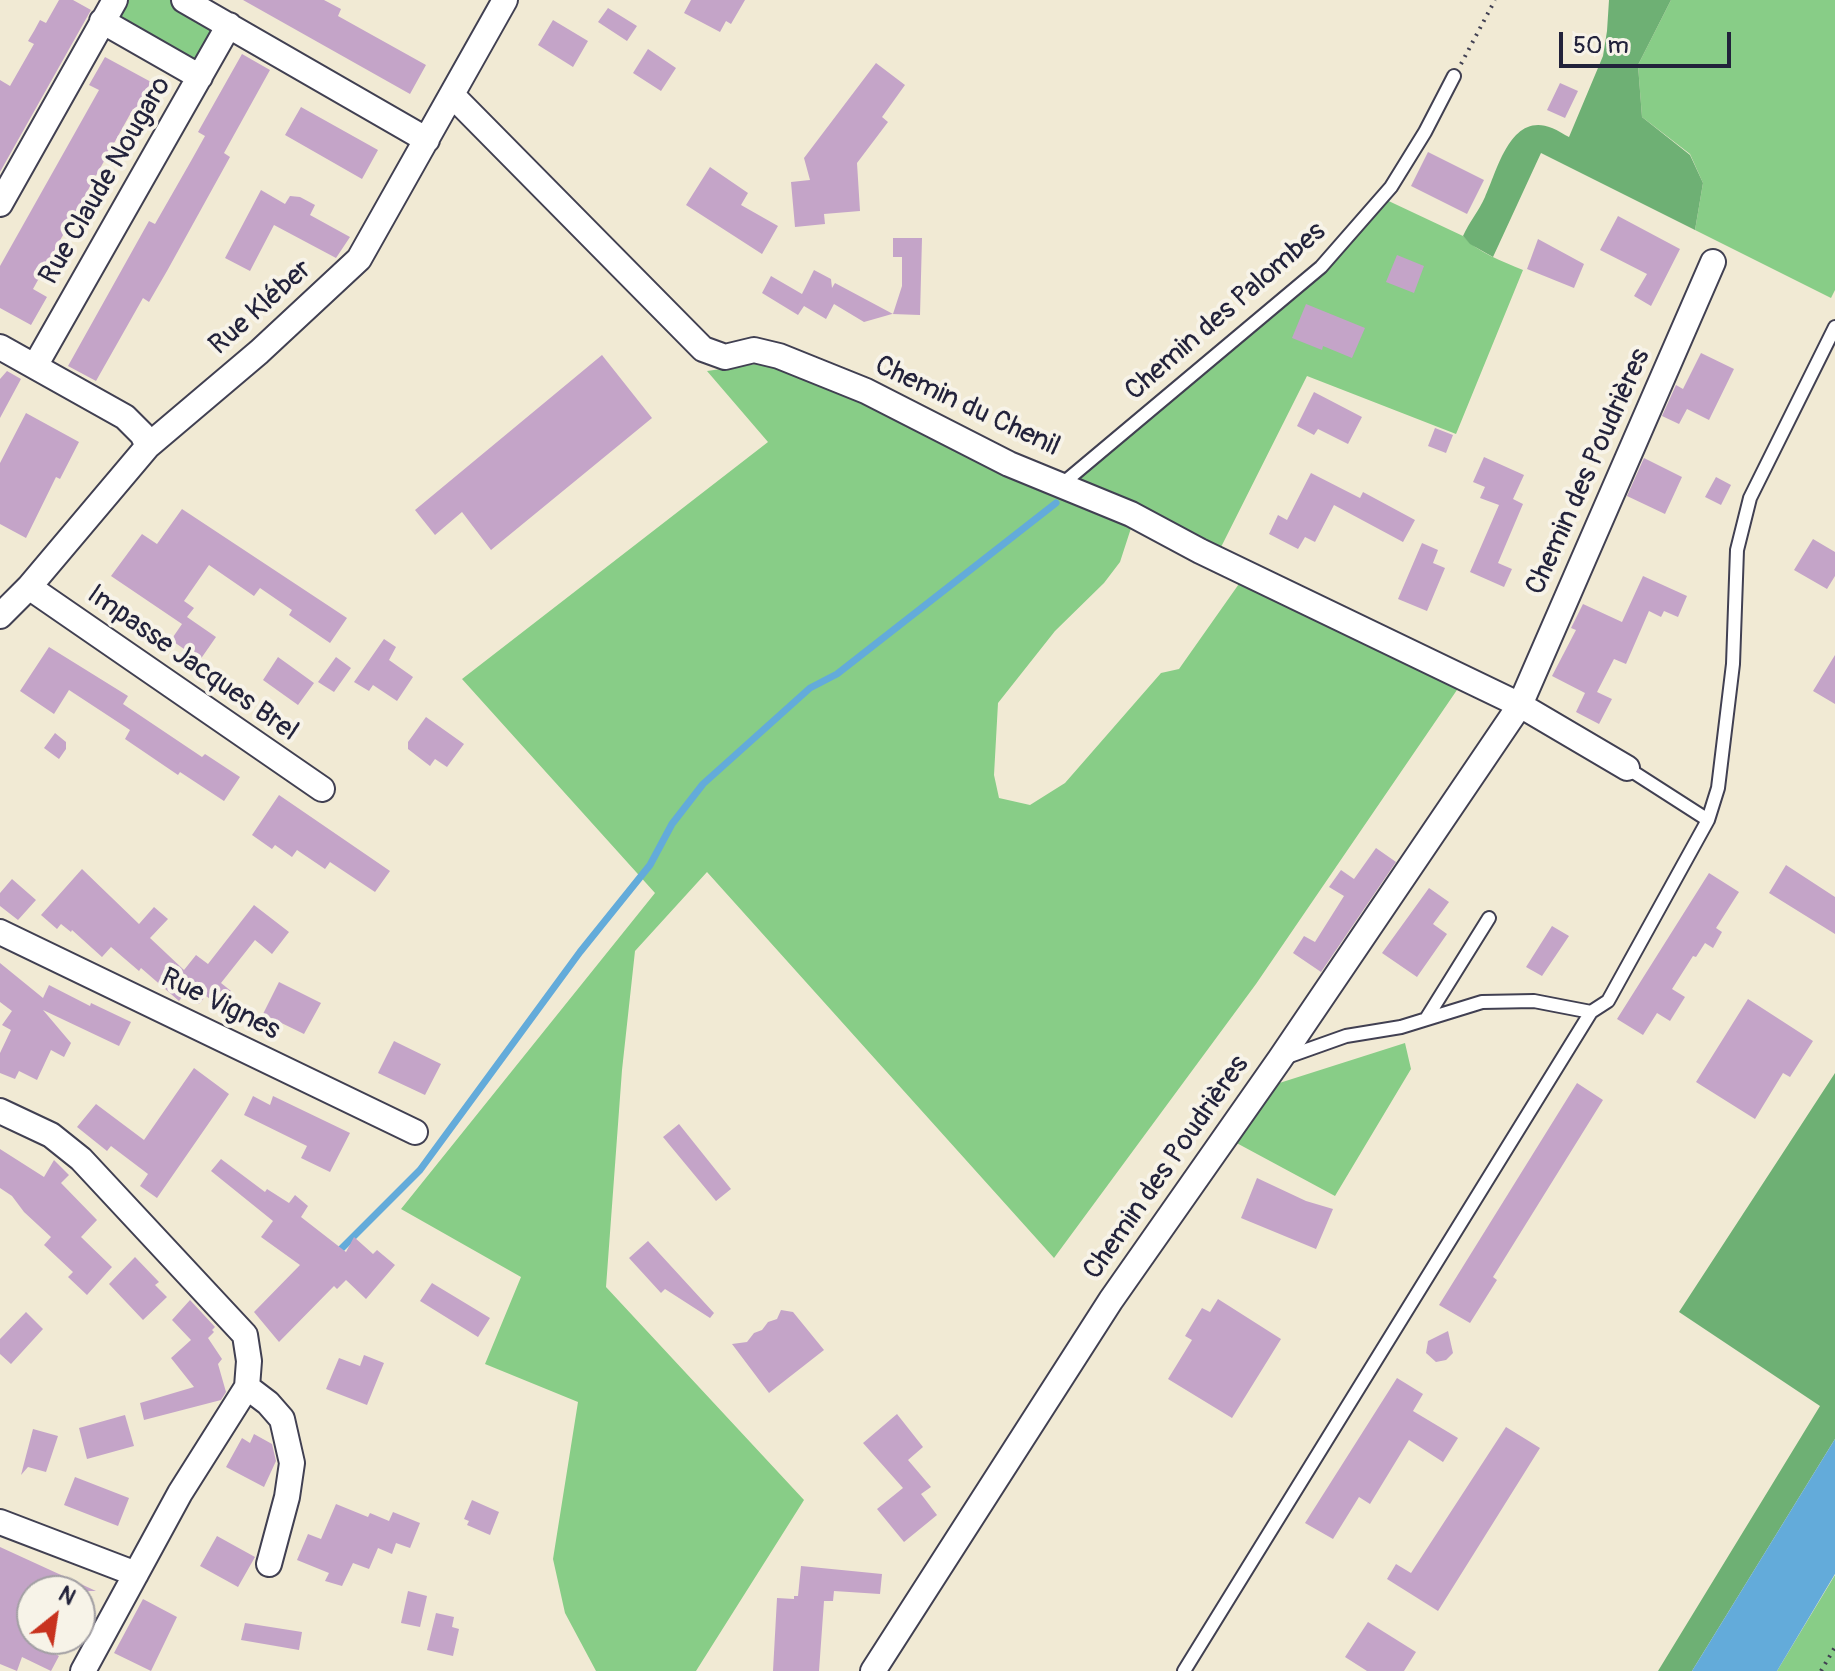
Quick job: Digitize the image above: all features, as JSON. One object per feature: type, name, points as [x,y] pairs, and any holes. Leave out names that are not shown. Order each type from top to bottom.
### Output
[{"type":"street","points":[[184,0],[427,140]]},
{"type":"street","name":"Rue Kléber","points":[[0,616],[29,587],[148,446],[259,352],[359,259],[505,0]]},
{"type":"street","points":[[0,204],[109,10],[200,77]]},
{"type":"street","name":"Rue Claude Nougaro","points":[[35,366],[229,25]]},
{"type":"street","name":"Chemin du Chenil","points":[[452,95],[703,349],[725,357],[754,350],[779,356],[866,391],[1009,464],[1131,514],[1200,551],[1520,705]]},
{"type":"street","name":"Chemin des Poudrières","points":[[873,1671],[1111,1300],[1280,1059],[1520,705],[1713,262]]},
{"type":"street","points":[[0,347],[125,417],[142,434],[148,446]]},
{"type":"street","name":"Impasse Jacques Brel","points":[[29,587],[322,789]]},
{"type":"street","points":[[1520,705],[1627,768]]},
{"type":"street","name":"Rue Vignes","points":[[0,932],[415,1132]]},
{"type":"street","points":[[0,1111],[51,1135],[81,1159],[245,1335],[249,1361],[247,1387],[180,1493],[83,1671]]},
{"type":"street","points":[[247,1387],[282,1419],[292,1463],[287,1497],[269,1564]]},
{"type":"street","points":[[0,1522],[136,1574]]},
{"type":"lane","name":"Chemin des Palombes","points":[[1061,485],[1321,267],[1391,187],[1425,132],[1454,76]]},
{"type":"lane","points":[[1184,1671],[1591,1012],[1608,1001],[1708,820],[1718,788],[1733,664],[1737,550],[1750,498],[1835,327]]},
{"type":"lane","points":[[1627,768],[1708,820]]},
{"type":"lane","points":[[1426,1019],[1489,918]]},
{"type":"lane","points":[[1280,1059],[1346,1036],[1401,1027],[1482,1002],[1534,1001],[1591,1012]]},
{"type":"path","points":[[1454,76],[1495,0]]},
{"type":"path","points":[[1821,1671],[1835,1647]]},
{"type":"green space","points":[[120,0],[170,0],[212,25],[215,32],[198,61],[192,62],[118,22]]},
{"type":"green space","points":[[1609,0],[1671,0],[1638,65],[1642,117],[1690,155],[1703,183],[1695,230],[1541,153],[1493,257],[1470,244],[1463,236],[1483,202],[1500,160],[1516,136],[1526,128],[1538,125],[1569,137],[1603,56]]},
{"type":"green space","points":[[1671,0],[1835,0],[1835,290],[1831,298],[1695,230],[1703,183],[1690,154],[1642,117],[1638,65]]},
{"type":"green space","points":[[1378,196],[1463,236],[1483,252],[1523,270],[1456,434],[1307,376],[1211,567],[1132,525],[1120,562],[1104,583],[1055,631],[998,703],[994,775],[999,798],[1030,805],[1065,783],[1161,673],[1179,669],[1241,581],[1459,687],[1256,984],[1054,1258],[707,872],[635,951],[622,1070],[606,1287],[804,1500],[696,1671],[596,1671],[565,1613],[553,1559],[578,1402],[485,1364],[521,1277],[401,1209],[655,893],[462,679],[768,442],[707,371],[756,364],[786,367],[986,464],[1047,490],[1316,267]]},
{"type":"green space","points":[[1405,1043],[1411,1069],[1335,1196],[1231,1140],[1270,1086]]},
{"type":"green space","points":[[1835,1073],[1835,1439],[1692,1671],[1658,1671],[1820,1406],[1679,1312]]},
{"type":"green space","points":[[1835,1575],[1835,1671],[1777,1671]]},
{"type":"water","points":[[1835,1439],[1835,1574],[1777,1671],[1692,1671]]},
{"type":"building","points":[[59,0],[73,0],[91,10],[0,172],[0,80],[10,86],[34,44],[28,41],[40,20],[46,23]]},
{"type":"building","points":[[243,0],[324,0],[341,9],[338,16],[426,65],[410,94]]},
{"type":"building","points":[[691,0],[745,0],[731,24],[726,21],[720,32],[684,13]]},
{"type":"building","points":[[608,8],[637,26],[627,41],[598,22]]},
{"type":"building","points":[[553,20],[588,41],[573,67],[538,45]]},
{"type":"building","points":[[648,49],[676,68],[661,91],[633,73]]},
{"type":"building","points":[[242,54],[270,70],[224,153],[230,157],[167,271],[149,302],[143,298],[96,381],[68,366],[149,221],[155,224],[205,136],[198,132]]},
{"type":"building","points":[[105,57],[164,89],[148,118],[133,109],[33,289],[47,297],[31,325],[0,308],[0,266],[99,90],[89,85]]},
{"type":"building","points":[[876,63],[905,85],[882,117],[888,122],[857,163],[860,211],[824,214],[825,224],[795,227],[791,182],[810,180],[804,158]]},
{"type":"building","points":[[1560,83],[1578,91],[1565,118],[1547,110]]},
{"type":"building","points":[[301,107],[378,150],[362,179],[285,135]]},
{"type":"building","points":[[1428,152],[1484,180],[1467,214],[1411,186]]},
{"type":"building","points":[[710,167],[748,193],[741,205],[778,226],[762,254],[686,205]]},
{"type":"building","points":[[261,190],[285,204],[290,196],[300,197],[315,205],[310,215],[350,237],[336,258],[274,225],[250,271],[225,258]]},
{"type":"building","points":[[1618,216],[1680,249],[1651,306],[1634,296],[1647,274],[1600,250]]},
{"type":"building","points":[[893,238],[922,238],[920,315],[892,314],[864,322],[834,304],[826,319],[804,306],[798,315],[762,293],[771,276],[802,294],[814,270],[831,279],[832,288],[835,283],[893,314],[902,286],[902,257],[893,257]]},
{"type":"building","points":[[1538,239],[1584,264],[1574,288],[1527,269]]},
{"type":"building","points":[[1397,255],[1424,266],[1414,293],[1386,282]]},
{"type":"building","points":[[1306,304],[1365,328],[1352,358],[1292,338]]},
{"type":"building","points":[[1701,353],[1734,369],[1709,420],[1687,409],[1679,424],[1662,416],[1676,385],[1683,389]]},
{"type":"building","points":[[602,355],[652,418],[491,550],[462,512],[435,535],[415,510]]},
{"type":"building","points":[[7,371],[21,379],[0,418],[0,379]]},
{"type":"building","points":[[1314,392],[1362,417],[1348,444],[1318,429],[1314,435],[1297,426]]},
{"type":"building","points":[[26,413],[79,442],[60,479],[56,477],[26,538],[0,524],[0,463]]},
{"type":"building","points":[[1435,428],[1453,435],[1446,453],[1428,446]]},
{"type":"building","points":[[1484,457],[1524,475],[1513,499],[1523,504],[1498,563],[1512,569],[1504,587],[1470,572],[1499,505],[1480,498],[1485,487],[1473,482]]},
{"type":"building","points":[[1644,458],[1682,477],[1665,514],[1627,496]]},
{"type":"building","points":[[1311,473],[1360,498],[1363,492],[1415,520],[1403,542],[1334,505],[1315,542],[1305,537],[1298,549],[1269,534],[1278,515],[1287,520]]},
{"type":"building","points":[[1716,477],[1731,485],[1721,505],[1705,497]]},
{"type":"building","points":[[182,509],[347,618],[330,643],[289,615],[292,610],[260,588],[254,596],[209,565],[184,601],[194,608],[187,617],[216,637],[200,660],[171,640],[182,624],[111,576],[142,534],[157,544]]},
{"type":"building","points":[[1813,539],[1835,552],[1835,576],[1827,589],[1794,570]]},
{"type":"building","points":[[1422,543],[1438,550],[1433,563],[1445,568],[1427,611],[1398,599]]},
{"type":"building","points":[[1643,576],[1687,596],[1678,617],[1664,611],[1661,617],[1649,611],[1626,664],[1614,659],[1597,692],[1612,699],[1599,724],[1576,712],[1585,693],[1552,676],[1576,630],[1571,628],[1583,604],[1622,622]]},
{"type":"building","points":[[384,639],[396,647],[389,660],[413,677],[397,701],[373,685],[369,691],[354,682]]},
{"type":"building","points":[[49,647],[128,696],[123,704],[202,757],[205,754],[240,777],[224,801],[125,739],[130,730],[69,690],[54,714],[20,691]]},
{"type":"building","points":[[1835,655],[1835,704],[1813,691]]},
{"type":"building","points":[[278,657],[314,683],[298,705],[263,680]]},
{"type":"building","points":[[336,657],[351,668],[334,692],[318,682]]},
{"type":"building","points":[[426,717],[464,744],[447,767],[435,759],[430,766],[408,749],[408,742]]},
{"type":"building","points":[[55,733],[66,742],[66,749],[59,759],[44,748]]},
{"type":"building","points":[[279,795],[390,871],[375,892],[330,862],[325,869],[297,850],[292,857],[275,845],[272,849],[252,835]]},
{"type":"building","points":[[1376,848],[1396,862],[1321,972],[1293,953],[1304,936],[1315,942],[1344,896],[1329,887],[1341,870],[1354,879]]},
{"type":"building","points":[[1786,865],[1835,897],[1835,934],[1769,893]]},
{"type":"building","points":[[82,869],[139,924],[154,907],[168,919],[150,938],[184,970],[196,955],[208,964],[254,905],[289,932],[272,954],[255,940],[221,983],[231,991],[220,1006],[206,996],[199,1004],[185,993],[179,1001],[111,947],[102,957],[72,930],[61,924],[57,929],[41,915]]},
{"type":"building","points":[[1709,873],[1739,892],[1716,928],[1722,932],[1713,948],[1705,943],[1672,989],[1685,997],[1670,1021],[1657,1013],[1643,1035],[1617,1019]]},
{"type":"building","points":[[12,879],[36,900],[18,920],[0,906],[0,893]]},
{"type":"building","points":[[1429,888],[1449,902],[1433,924],[1447,934],[1417,977],[1382,953]]},
{"type":"building","points":[[1552,926],[1569,936],[1542,976],[1526,967]]},
{"type":"building","points":[[0,963],[43,998],[49,985],[131,1022],[119,1046],[43,1010],[71,1043],[64,1057],[51,1050],[37,1080],[19,1071],[15,1079],[0,1073],[0,1053],[11,1030],[2,1025],[12,1011],[0,1002]]},
{"type":"building","points":[[279,982],[321,1003],[304,1034],[263,1014]]},
{"type":"building","points":[[1748,999],[1813,1041],[1790,1077],[1783,1073],[1755,1119],[1696,1082]]},
{"type":"building","points":[[394,1041],[441,1064],[425,1095],[378,1073]]},
{"type":"building","points":[[194,1068],[229,1094],[157,1198],[140,1186],[148,1174],[111,1146],[107,1151],[77,1127],[96,1104],[144,1140]]},
{"type":"building","points":[[1577,1083],[1603,1100],[1493,1277],[1497,1280],[1470,1323],[1439,1305]]},
{"type":"building","points":[[253,1096],[270,1105],[273,1096],[350,1133],[330,1172],[301,1158],[307,1146],[244,1115]]},
{"type":"building","points":[[679,1124],[731,1189],[716,1201],[663,1137]]},
{"type":"building","points":[[0,1149],[44,1177],[54,1160],[69,1175],[61,1183],[97,1220],[81,1237],[112,1267],[87,1295],[68,1277],[73,1272],[44,1245],[51,1237],[12,1196],[0,1188]]},
{"type":"building","points":[[221,1159],[265,1192],[267,1189],[289,1203],[295,1195],[308,1206],[301,1217],[346,1252],[354,1237],[373,1254],[377,1250],[395,1265],[366,1299],[346,1280],[337,1289],[334,1286],[279,1342],[254,1312],[300,1265],[261,1237],[273,1221],[211,1171]]},
{"type":"building","points":[[1257,1178],[1306,1201],[1333,1209],[1316,1249],[1241,1218]]},
{"type":"building","points":[[648,1241],[714,1313],[710,1318],[665,1289],[661,1293],[629,1258]]},
{"type":"building","points":[[135,1257],[159,1282],[155,1285],[167,1297],[143,1320],[109,1284]]},
{"type":"building","points":[[432,1283],[490,1318],[478,1337],[420,1301]]},
{"type":"building","points":[[1218,1299],[1281,1339],[1232,1418],[1168,1379],[1192,1340],[1185,1336],[1202,1308],[1210,1312]]},
{"type":"building","points":[[190,1300],[215,1327],[208,1338],[222,1359],[218,1364],[226,1392],[221,1400],[144,1420],[140,1403],[194,1387],[171,1358],[191,1340],[172,1320]]},
{"type":"building","points":[[781,1310],[793,1312],[824,1350],[769,1393],[732,1344],[747,1342],[768,1322],[777,1319]]},
{"type":"building","points":[[26,1312],[43,1329],[11,1364],[0,1354],[0,1339]]},
{"type":"building","points":[[1448,1331],[1453,1353],[1446,1360],[1436,1362],[1426,1353],[1428,1341]]},
{"type":"building","points":[[364,1355],[384,1363],[367,1405],[326,1389],[339,1358],[360,1366]]},
{"type":"building","points":[[1397,1378],[1423,1394],[1413,1411],[1458,1438],[1443,1462],[1409,1440],[1370,1504],[1359,1497],[1333,1539],[1305,1523]]},
{"type":"building","points":[[897,1414],[923,1447],[908,1460],[931,1487],[921,1494],[937,1515],[904,1542],[877,1509],[903,1488],[863,1443]]},
{"type":"building","points":[[125,1415],[134,1446],[87,1459],[79,1428]]},
{"type":"building","points":[[1506,1427],[1540,1448],[1438,1611],[1387,1579],[1396,1564],[1411,1573]]},
{"type":"building","points":[[33,1429],[58,1436],[46,1472],[28,1467],[21,1475]]},
{"type":"building","points":[[254,1434],[272,1444],[276,1461],[264,1487],[226,1467],[242,1438],[250,1443]]},
{"type":"building","points":[[75,1477],[129,1498],[118,1526],[64,1505]]},
{"type":"building","points":[[472,1500],[499,1512],[490,1535],[467,1525],[469,1521],[464,1519]]},
{"type":"building","points":[[336,1504],[368,1517],[370,1513],[389,1521],[393,1512],[420,1523],[410,1548],[396,1543],[392,1554],[378,1548],[369,1569],[353,1563],[342,1586],[325,1581],[329,1573],[297,1560],[308,1534],[321,1539]]},
{"type":"building","points":[[217,1536],[255,1557],[238,1587],[200,1566]]},
{"type":"building","points":[[0,1547],[61,1575],[16,1575],[16,1655],[57,1655],[51,1671],[22,1657],[17,1671],[0,1664]]},
{"type":"building","points":[[801,1566],[882,1574],[880,1594],[834,1591],[833,1601],[824,1601],[819,1671],[773,1671],[777,1598],[794,1599],[798,1596]]},
{"type":"building","points":[[408,1591],[427,1596],[420,1627],[401,1623]]},
{"type":"building","points":[[143,1599],[177,1617],[151,1671],[114,1653]]},
{"type":"building","points":[[436,1613],[454,1617],[452,1627],[459,1629],[453,1656],[427,1650]]},
{"type":"building","points":[[1368,1622],[1416,1652],[1404,1671],[1367,1671],[1345,1657]]},
{"type":"building","points":[[245,1623],[302,1632],[299,1650],[241,1640]]},
{"type":"waterway","points":[[336,1254],[420,1170],[580,952],[650,865],[672,824],[703,784],[810,688],[837,674],[1056,503]]}]
